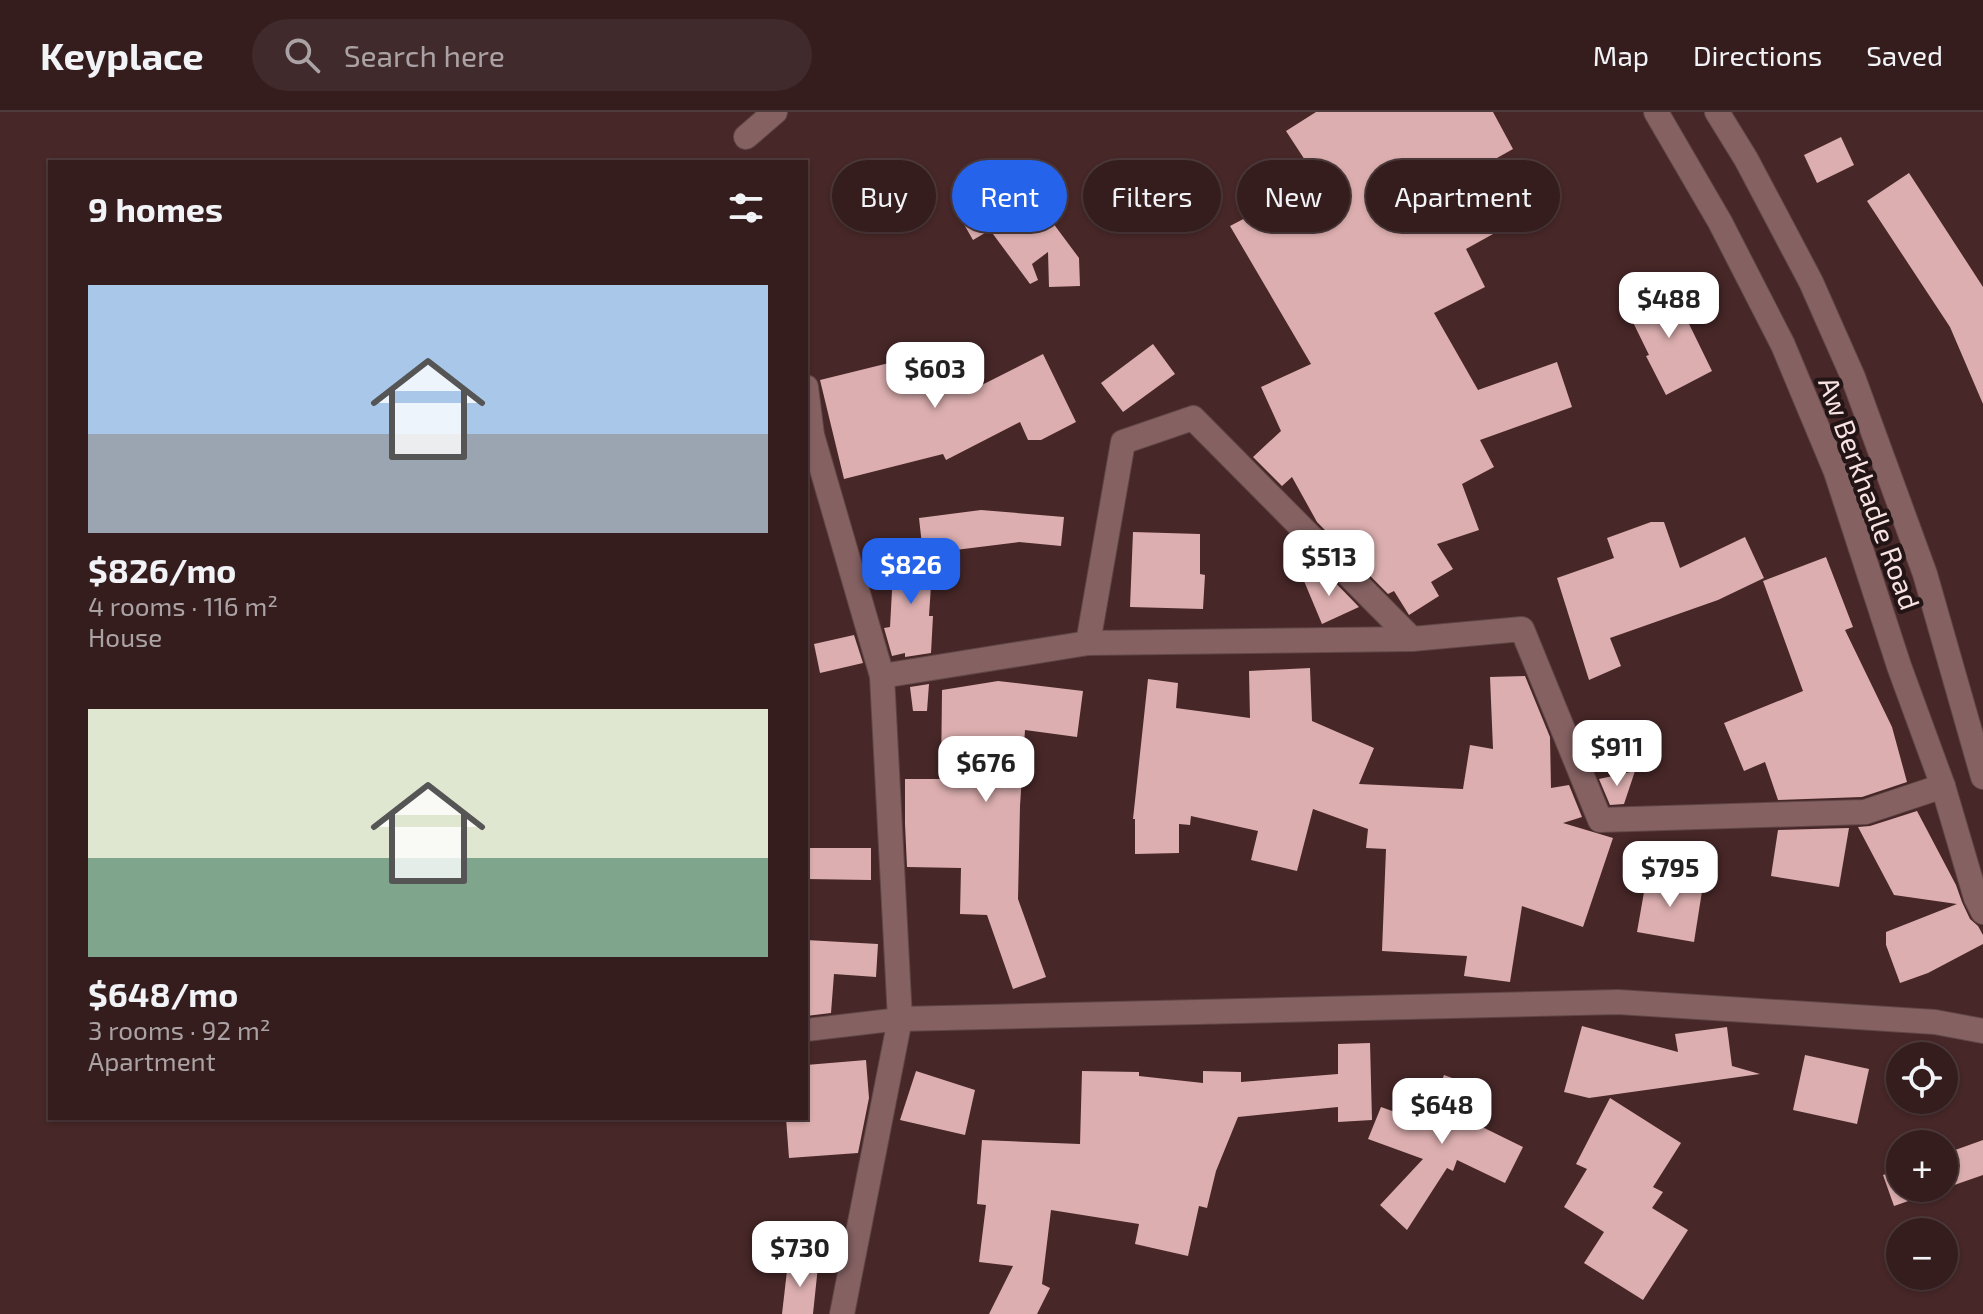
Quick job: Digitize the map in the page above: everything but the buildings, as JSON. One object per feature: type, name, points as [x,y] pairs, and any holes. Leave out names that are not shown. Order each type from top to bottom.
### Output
[{"type":"street","points":[[746,137],[775,112]]},
{"type":"street","name":"Aw Berkhadle Road","points":[[1656,112],[1720,222],[1783,345],[1836,472],[1983,912]]},
{"type":"street","name":"Aw Berkhadle Road","points":[[1717,112],[1746,159],[1811,282],[1853,377],[1925,574],[1983,777]]},
{"type":"street","points":[[808,403],[812,435],[882,676],[900,1019],[842,1314]]},
{"type":"street","points":[[1088,643],[1123,442],[1193,418],[1412,639]]},
{"type":"street","points":[[882,676],[1088,643],[1412,639],[1522,629],[1600,820],[1865,812],[1943,786]]},
{"type":"street","points":[[900,1019],[1618,1002],[1935,1022],[1983,1031]]},
{"type":"lane","points":[[808,1030],[900,1019]]}]
